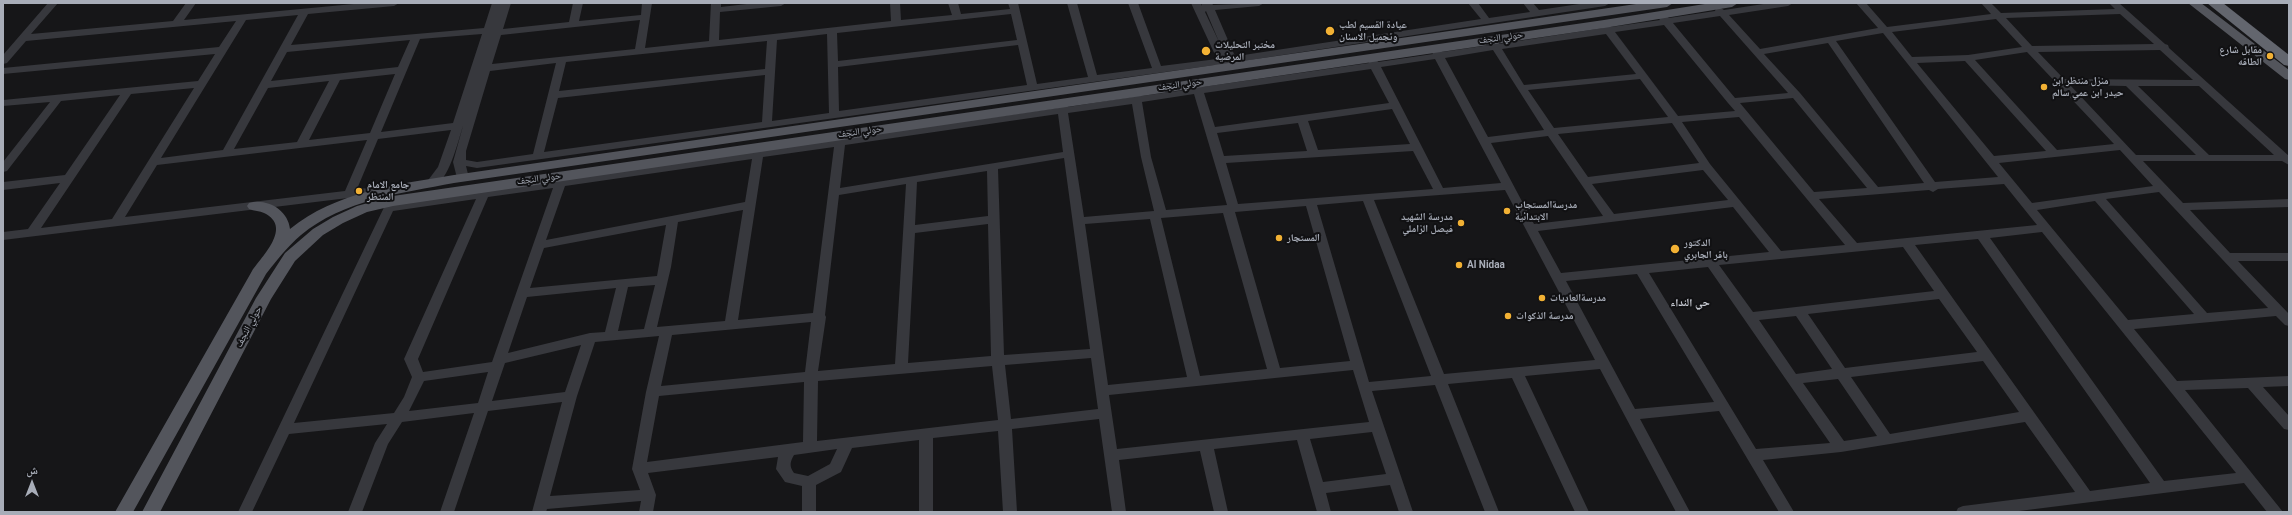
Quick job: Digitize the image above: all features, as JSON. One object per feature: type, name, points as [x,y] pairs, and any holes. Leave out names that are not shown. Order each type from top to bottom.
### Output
[{"type":"highway","points":[[2214,3],[2289,62]]},
{"type":"highway","points":[[2233,3],[2289,48]]},
{"type":"main road","name":"حولي النجف","points":[[124,512],[260,271],[280,247],[324,214],[351,202],[403,188],[463,178],[964,111],[1239,62],[1665,13],[1719,9],[1732,3]]},
{"type":"main road","points":[[2194,3],[2289,76]]},
{"type":"main road","name":"حولي النجف","points":[[1001,105],[1063,107],[1372,60],[1606,27],[1665,13]]},
{"type":"main road","name":"حولي النجف","points":[[151,512],[264,298],[290,257],[318,232],[338,220],[362,209],[391,204],[919,127],[964,111]]},
{"type":"main road","points":[[254,206],[270,209],[280,217],[283,222],[284,233],[280,247]]},
{"type":"main road","points":[[134,496],[138,500],[147,500],[162,493]]},
{"type":"street","points":[[3,61],[53,3]]},
{"type":"street","points":[[176,24],[191,3]]},
{"type":"street","points":[[22,38],[394,3]]},
{"type":"street","points":[[463,178],[459,162],[486,68],[494,31],[497,3]]},
{"type":"street","points":[[432,183],[446,161],[494,31],[506,3]]},
{"type":"street","points":[[572,25],[578,3]]},
{"type":"street","points":[[640,51],[647,3]]},
{"type":"street","points":[[714,43],[716,6],[781,3]]},
{"type":"street","points":[[895,3],[896,24]]},
{"type":"street","points":[[953,3],[957,18]]},
{"type":"street","points":[[1072,3],[1093,78]]},
{"type":"street","points":[[1133,3],[1157,69]]},
{"type":"street","points":[[1203,6],[1259,3]]},
{"type":"street","points":[[1473,3],[1487,21]]},
{"type":"street","points":[[1528,3],[1536,13]]},
{"type":"street","points":[[1203,6],[1239,62],[1604,3]]},
{"type":"street","points":[[1719,9],[1788,3]]},
{"type":"street","points":[[1861,3],[1885,30],[1991,160],[2276,512]]},
{"type":"street","points":[[1986,3],[2028,49],[2289,322]]},
{"type":"street","points":[[2114,3],[2165,47],[2287,160]]},
{"type":"street","points":[[459,162],[477,165],[1157,69],[1220,65],[1203,6]]},
{"type":"street","points":[[486,68],[957,18],[1014,7],[1033,87]]},
{"type":"street","points":[[1719,9],[1796,95],[1876,192]]},
{"type":"street","points":[[1758,52],[1885,30],[1997,16],[2123,11]]},
{"type":"street","points":[[226,154],[304,12]]},
{"type":"street","points":[[1665,13],[1732,101],[1853,247]]},
{"type":"street","points":[[116,222],[244,17]]},
{"type":"street","points":[[284,49],[416,36],[572,25],[645,18]]},
{"type":"street","points":[[1606,27],[1644,76],[1706,166],[1777,254]]},
{"type":"street","points":[[832,31],[834,115]]},
{"type":"street","points":[[349,194],[416,36]]},
{"type":"street","points":[[767,124],[772,37]]},
{"type":"street","points":[[1830,39],[1933,188]]},
{"type":"street","points":[[833,65],[1022,42]]},
{"type":"street","points":[[1494,43],[1521,88],[1611,219]]},
{"type":"street","points":[[1909,60],[1968,58],[2028,49],[2165,47]]},
{"type":"street","points":[[3,70],[223,50]]},
{"type":"street","points":[[1436,51],[1602,364],[1683,512]]},
{"type":"street","points":[[1968,58],[2054,154]]},
{"type":"street","points":[[538,156],[562,60]]},
{"type":"street","points":[[1372,60],[1440,192]]},
{"type":"street","points":[[264,84],[402,70]]},
{"type":"street","points":[[554,94],[770,72]]},
{"type":"street","points":[[1521,88],[1644,76]]},
{"type":"street","points":[[301,145],[336,77]]},
{"type":"street","points":[[2060,82],[2203,83]]},
{"type":"street","points":[[2128,82],[2206,158]]},
{"type":"street","points":[[3,103],[202,84]]},
{"type":"street","points":[[1197,87],[1275,374]]},
{"type":"street","points":[[32,232],[128,91]]},
{"type":"street","points":[[1732,101],[1796,95]]},
{"type":"street","points":[[1135,96],[1158,215],[1195,382]]},
{"type":"street","points":[[3,169],[58,98]]},
{"type":"street","points":[[1210,131],[1395,105]]},
{"type":"street","points":[[919,127],[1063,107],[1119,512]]},
{"type":"street","points":[[1483,140],[1743,114]]},
{"type":"street","points":[[1302,119],[1314,155]]},
{"type":"street","points":[[153,162],[458,126]]},
{"type":"street","points":[[245,512],[391,204],[484,194],[560,183],[703,158],[758,153],[841,138],[812,377],[810,447]]},
{"type":"street","points":[[1991,160],[2122,147]]},
{"type":"street","points":[[1218,160],[1417,148]]},
{"type":"street","points":[[731,326],[758,153]]},
{"type":"street","points":[[835,192],[1069,154]]},
{"type":"street","points":[[2133,158],[2287,160]]},
{"type":"street","points":[[992,166],[995,219],[998,361],[1005,424],[1010,512]]},
{"type":"street","points":[[1585,181],[1706,166]]},
{"type":"street","points":[[3,186],[68,178]]},
{"type":"street","points":[[901,368],[912,179]]},
{"type":"street","points":[[1811,196],[1933,188],[2007,180]]},
{"type":"street","points":[[447,512],[560,183]]},
{"type":"street","points":[[1078,221],[1507,186]]},
{"type":"street","points":[[3,236],[403,188]]},
{"type":"street","points":[[2029,207],[2162,188]]},
{"type":"street","points":[[355,512],[382,443],[396,418],[410,398],[419,376],[411,359],[484,194]]},
{"type":"street","points":[[2098,197],[2204,318]]},
{"type":"street","points":[[1367,198],[1492,512]]},
{"type":"street","points":[[1311,203],[1364,387],[1406,512]]},
{"type":"street","points":[[1531,228],[1736,203]]},
{"type":"street","points":[[2179,207],[2289,203]]},
{"type":"street","points":[[539,245],[750,205]]},
{"type":"street","points":[[909,230],[995,219]]},
{"type":"street","points":[[649,333],[672,221]]},
{"type":"street","points":[[1557,278],[1640,268],[2046,228]]},
{"type":"street","points":[[1981,234],[2162,488]]},
{"type":"street","points":[[1906,242],[2086,497]]},
{"type":"street","points":[[2228,257],[2289,257]]},
{"type":"street","points":[[1710,261],[1841,447]]},
{"type":"street","points":[[1640,268],[1787,512]]},
{"type":"street","points":[[522,293],[661,280]]},
{"type":"street","points":[[610,336],[623,284]]},
{"type":"street","points":[[1750,317],[1943,294]]},
{"type":"street","points":[[1799,311],[1887,440]]},
{"type":"street","points":[[2124,324],[2279,311]]},
{"type":"street","points":[[419,376],[498,363],[590,338],[820,317]]},
{"type":"street","points":[[646,512],[649,495],[639,469],[653,392],[667,331]]},
{"type":"street","points":[[590,338],[570,396],[541,508],[649,495]]},
{"type":"street","points":[[653,392],[901,368],[1096,353]]},
{"type":"street","points":[[1793,379],[1986,356]]},
{"type":"street","points":[[1364,387],[1602,364]]},
{"type":"street","points":[[1102,391],[1358,365]]},
{"type":"street","points":[[1517,373],[1582,512]]},
{"type":"street","points":[[2174,386],[2289,381]]},
{"type":"street","points":[[2251,382],[2289,425]]},
{"type":"street","points":[[284,429],[396,418],[570,396]]},
{"type":"street","points":[[1630,415],[1723,406]]},
{"type":"street","points":[[639,469],[847,442],[1105,413]]},
{"type":"street","points":[[1752,455],[1841,447],[2029,416]]},
{"type":"street","points":[[1111,455],[1377,426]]},
{"type":"street","points":[[926,433],[926,512]]},
{"type":"street","points":[[1302,434],[1324,512]]},
{"type":"street","points":[[790,449],[783,461],[783,470],[790,478],[809,482],[836,468],[847,442]]},
{"type":"street","points":[[1206,445],[1221,512]]},
{"type":"street","points":[[1963,512],[1982,511],[2248,477]]},
{"type":"street","points":[[1317,488],[1395,479]]},
{"type":"street","points":[[809,482],[809,512]]},
{"type":"place","name":"عيادة القسيم لطب وتجميل الاسنان","points":[[1330,31]]},
{"type":"place","name":"مختبر التحليلات المرضية","points":[[1206,51]]},
{"type":"place","name":"مقابل شارع الطاقه","points":[[2270,56]]},
{"type":"place","name":"منزل منتظر ابن حيدر ابن عمي سالم","points":[[2044,87]]},
{"type":"place","name":"جامع الامام المنتظر","points":[[359,191]]},
{"type":"place","name":"مدرسةالمستجاب الابتدائية","points":[[1507,211]]},
{"type":"place","name":"مدرسة الشهيد فيصل الزاملي","points":[[1461,223]]},
{"type":"place","name":"المستچار","points":[[1279,238]]},
{"type":"place","name":"الدكتور باقر الجابري","points":[[1675,249]]},
{"type":"place","name":"Al Nidaa","points":[[1459,265]]},
{"type":"place","name":"مدرسةالعاديات","points":[[1542,298]]},
{"type":"place","name":"مدرسة الذكوات","points":[[1508,316]]},
{"type":"district","name":"حي النداء","points":[[1690,303]]}]
